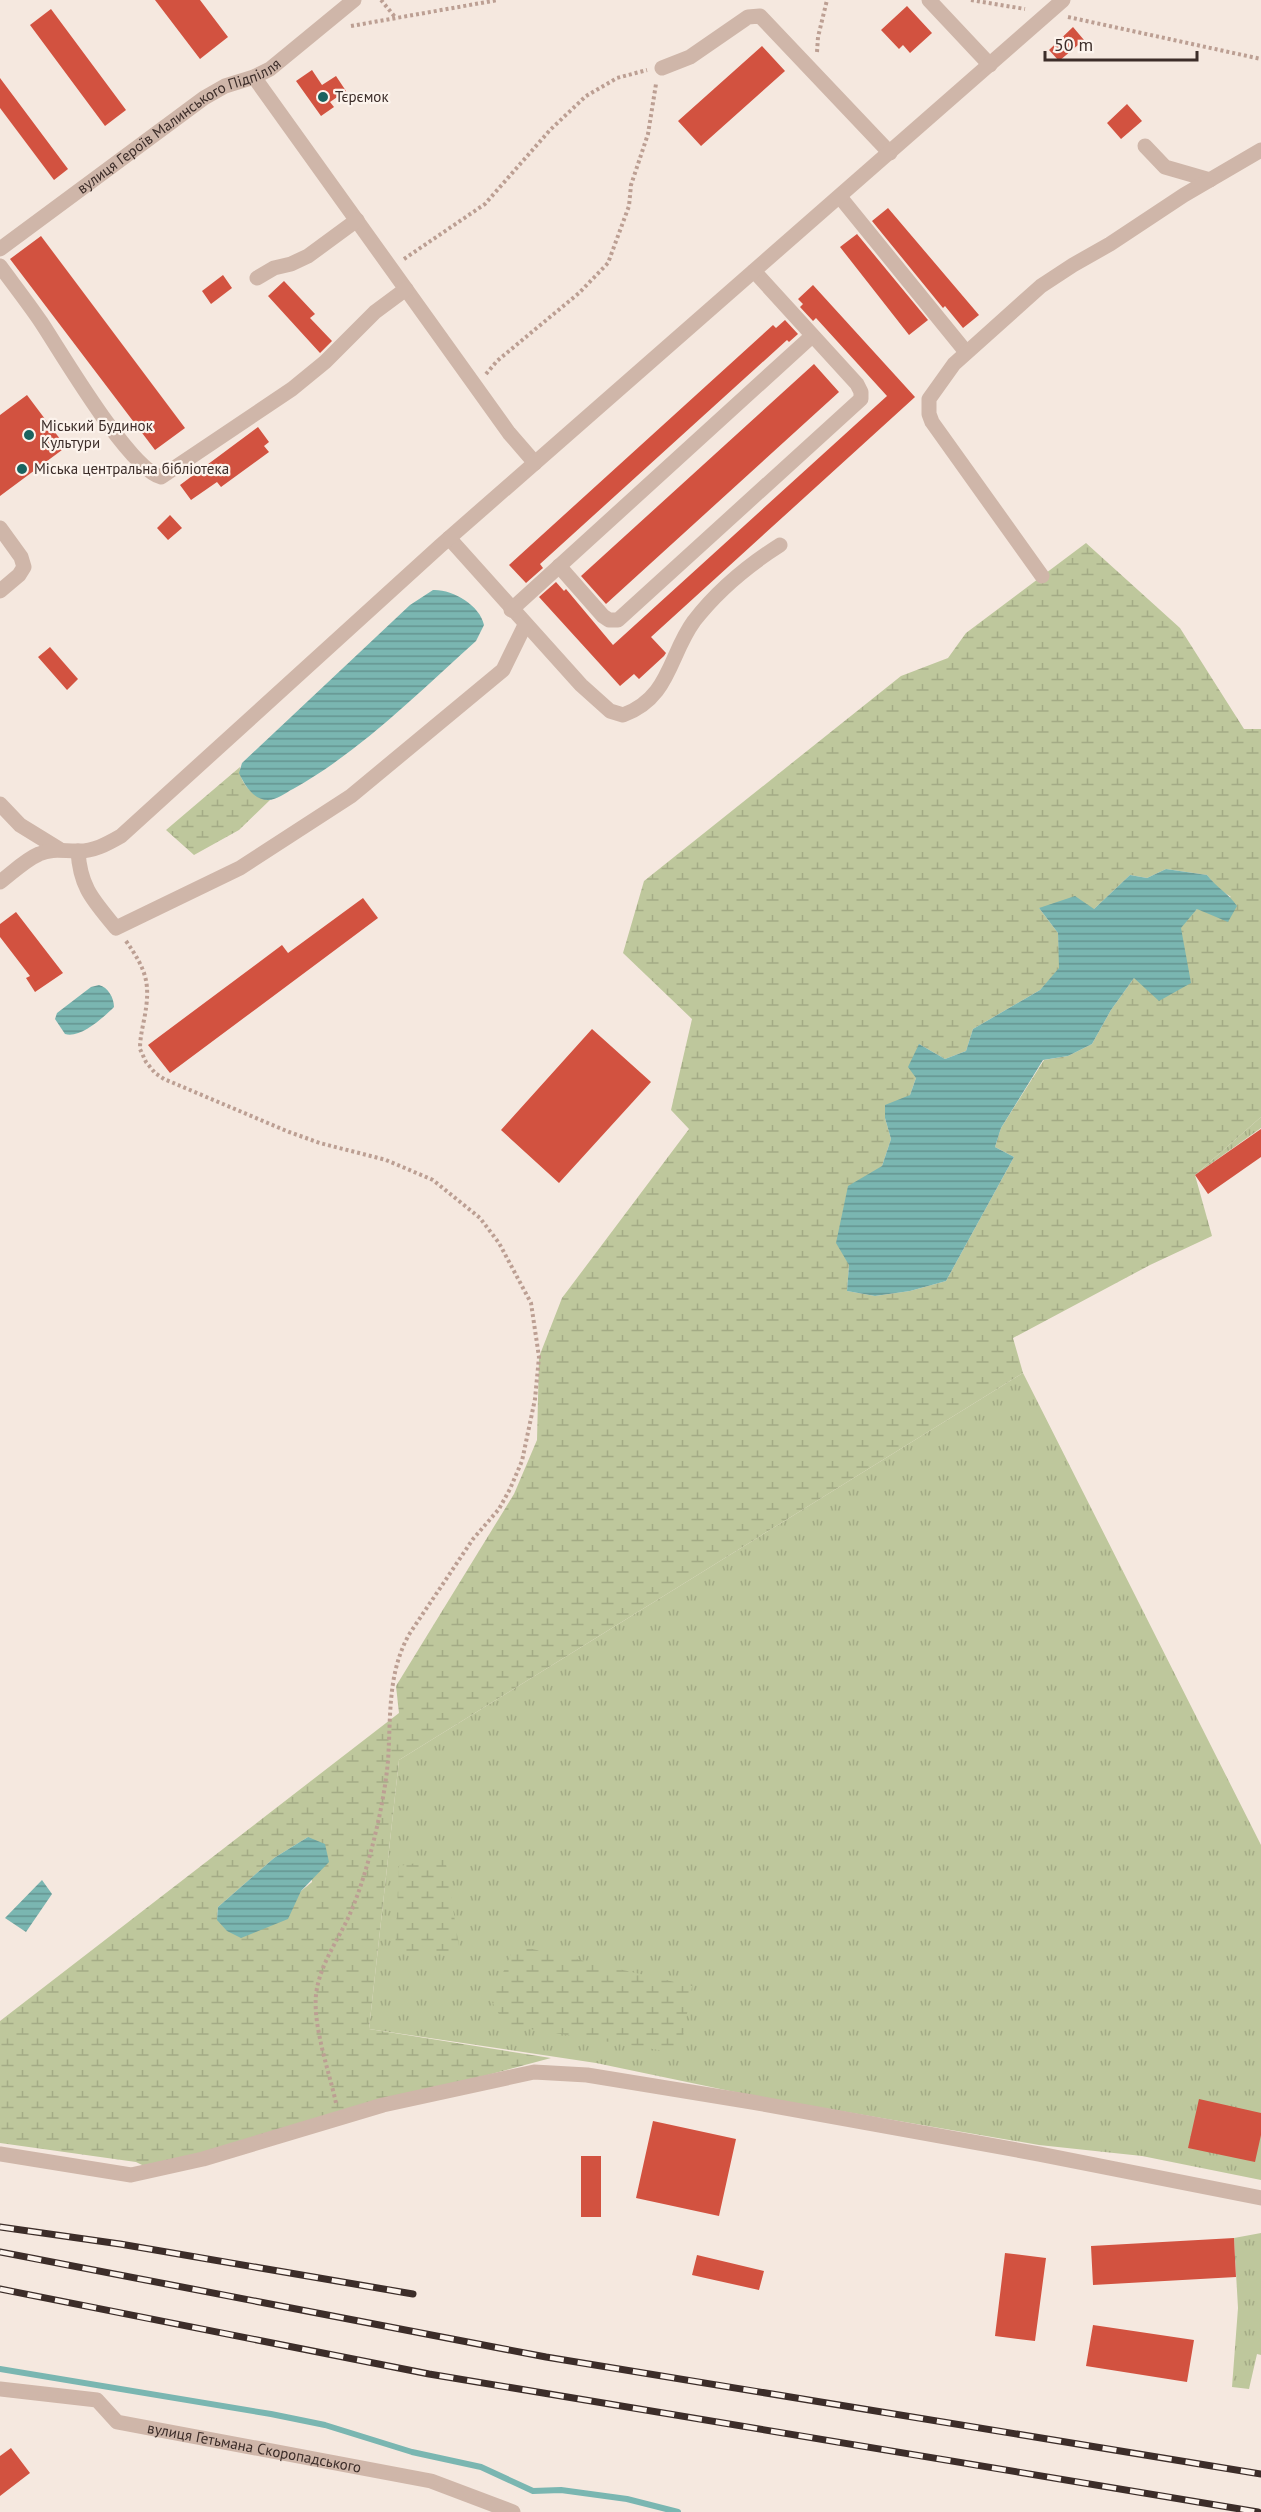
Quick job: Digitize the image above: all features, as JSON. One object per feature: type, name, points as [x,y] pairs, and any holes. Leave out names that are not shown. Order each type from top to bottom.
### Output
[{"type":"street","name":"вулиця Героїв Малинського Підпілля","points":[[0,249],[204,98],[225,86],[254,77],[287,58],[354,0]]},
{"type":"street","points":[[929,0],[990,64]]},
{"type":"street","points":[[0,882],[39,854],[59,849],[78,851],[105,845],[121,836],[449,538],[1063,0]]},
{"type":"street","points":[[662,68],[690,57],[738,23],[754,15],[760,16],[890,153]]},
{"type":"street","points":[[254,77],[520,447],[535,463]]},
{"type":"street","points":[[1145,146],[1165,167],[1210,180]]},
{"type":"street","points":[[1042,576],[928,414],[929,399],[954,364],[966,352],[1051,279],[1110,244],[1184,195],[1261,150]]},
{"type":"street","points":[[840,197],[966,352]]},
{"type":"street","points":[[257,278],[274,268],[291,264],[308,256],[357,220]]},
{"type":"street","points":[[0,266],[36,315],[106,422],[145,466],[161,477],[292,389],[324,362],[375,312],[406,289]]},
{"type":"street","points":[[559,566],[609,620],[618,620],[861,399],[861,392],[857,384],[754,271]]},
{"type":"street","points":[[511,610],[812,336]]},
{"type":"street","points":[[0,528],[21,558],[24,567],[23,571],[0,591]]},
{"type":"street","points":[[449,538],[511,610],[600,703],[610,711],[623,715],[639,707],[664,682],[692,624],[722,589],[743,570],[780,545]]},
{"type":"street","points":[[78,851],[79,872],[84,884],[116,928],[240,868],[351,796],[503,670],[525,625]]},
{"type":"street","points":[[0,804],[20,825],[59,849]]},
{"type":"street","points":[[0,2154],[131,2175],[203,2159],[383,2105],[534,2072],[587,2075],[1016,2149],[1254,2197]]},
{"type":"street","name":"вулиця Гетьмана Скоропадського","points":[[0,2389],[97,2400],[117,2422],[431,2481],[513,2512]]},
{"type":"path","points":[[381,0],[395,17]]},
{"type":"path","points":[[333,18],[343,26],[498,0]]},
{"type":"path","points":[[815,75],[818,68],[818,37],[827,0]]},
{"type":"path","points":[[971,0],[1048,13],[1261,59]]},
{"type":"path","points":[[391,268],[485,204],[550,130],[597,88],[626,74],[662,68]]},
{"type":"path","points":[[477,387],[497,361],[579,293],[608,263],[629,206],[632,185],[648,134],[654,89],[662,68]]},
{"type":"path","points":[[116,928],[137,957],[148,982],[140,1049],[146,1062],[155,1073],[164,1079],[299,1136],[386,1160],[433,1180],[475,1213],[489,1229],[509,1260],[531,1303],[536,1322],[539,1357],[534,1408],[522,1461],[499,1509],[469,1545],[405,1641],[393,1678],[384,1790],[371,1853],[353,1907],[324,1965],[316,1994],[320,2031],[339,2118]]},
{"type":"green space","points":[[1086,543],[1180,628],[1244,729],[1261,729],[1261,1117],[1195,1175],[1212,1236],[1150,1265],[1013,1338],[1023,1373],[399,1760],[369,2029],[551,2058],[295,2127],[228,2151],[144,2166],[136,2162],[0,2143],[0,2021],[399,1713],[396,1686],[514,1494],[537,1440],[539,1357],[562,1298],[689,1129],[671,1110],[692,1019],[623,953],[644,881],[901,676],[948,658],[966,633]],"holes":[[[1166,869],[1207,875],[1216,887],[1231,897],[1197,909],[1134,978],[1111,1010],[1092,1044],[1068,1056],[1044,1060],[1001,1128],[995,1147],[1014,1157],[946,1281],[910,1291],[875,1296],[847,1291],[849,1265],[891,1139],[885,1118],[910,1095],[916,1078],[919,1044],[945,1059],[966,1051],[973,1029],[1040,990],[1060,968],[1058,933],[1039,908],[1094,909],[1130,875],[1147,878]],[[308,1837],[312,1882],[301,1891],[217,1920],[218,1907],[274,1858]]]},
{"type":"green space","points":[[240,767],[242,779],[249,789],[259,797],[270,800],[239,830],[194,855],[166,830]]},
{"type":"green space","points":[[1261,1117],[1261,1128],[1195,1175]]},
{"type":"green space","points":[[1023,1373],[1261,1845],[1261,2180],[1142,2156],[1039,2145],[754,2096],[596,2063],[369,2029],[399,1760]]},
{"type":"green space","points":[[445,1858],[459,1947],[444,1954],[395,1953],[399,1866]]},
{"type":"green space","points":[[515,1945],[692,1986],[681,2048],[671,2052],[505,2025],[491,2000]]},
{"type":"green space","points":[[1261,2233],[1261,2355],[1257,2354],[1249,2389],[1232,2387],[1238,2308],[1234,2238]]},
{"type":"water","points":[[433,590],[456,595],[477,611],[484,625],[476,641],[388,720],[318,774],[275,799],[263,799],[254,794],[246,786],[239,773],[242,763],[410,605]]},
{"type":"water","points":[[1166,869],[1207,875],[1237,906],[1228,922],[1197,909],[1181,928],[1191,983],[1159,1001],[1134,978],[1111,1010],[1092,1044],[1068,1056],[1043,1060],[1001,1128],[995,1147],[1014,1157],[946,1281],[910,1291],[875,1296],[847,1291],[849,1265],[836,1243],[848,1186],[882,1166],[891,1139],[885,1118],[885,1105],[910,1095],[916,1078],[908,1067],[919,1044],[945,1059],[966,1051],[973,1029],[1040,990],[1059,968],[1058,933],[1039,908],[1075,896],[1094,909],[1130,875],[1147,878]]},
{"type":"water","points":[[99,985],[110,993],[114,1007],[84,1030],[71,1035],[65,1034],[55,1019],[57,1013],[91,987]]},
{"type":"water","points":[[308,1837],[325,1844],[329,1862],[301,1891],[288,1919],[241,1938],[227,1931],[217,1920],[218,1907],[274,1858]]},
{"type":"water","points":[[42,1880],[52,1894],[26,1932],[5,1918]]},
{"type":"building","points":[[155,0],[200,0],[228,37],[200,59]]},
{"type":"building","points":[[907,6],[932,33],[910,53],[903,45],[899,49],[881,30]]},
{"type":"building","points":[[51,9],[126,110],[105,126],[30,25]]},
{"type":"building","points":[[1073,27],[1084,40],[1059,61],[1049,50]]},
{"type":"building","points":[[762,46],[785,71],[701,146],[678,121]]},
{"type":"building","name":"Тєрємок","points":[[312,70],[322,85],[336,76],[346,91],[330,102],[334,107],[321,116],[296,81]]},
{"type":"building","points":[[0,78],[68,169],[54,180],[0,108]]},
{"type":"building","points":[[1127,104],[1142,121],[1121,139],[1107,123]]},
{"type":"building","points":[[888,208],[979,315],[963,328],[945,306],[943,308],[872,221]]},
{"type":"building","points":[[857,234],[928,320],[909,335],[840,247]]},
{"type":"building","points":[[41,236],[185,428],[155,450],[10,259]]},
{"type":"building","points":[[223,275],[232,288],[211,304],[202,291]]},
{"type":"building","points":[[284,281],[315,314],[310,318],[332,341],[320,353],[268,296]]},
{"type":"building","points":[[813,285],[915,397],[651,637],[666,653],[639,679],[634,674],[620,686],[539,597],[556,582],[564,591],[566,589],[613,645],[887,396],[816,318],[813,321],[800,307],[803,304],[798,299]]},
{"type":"building","points":[[785,320],[798,334],[789,342],[787,340],[540,564],[543,568],[526,583],[509,565],[773,325],[776,328]]},
{"type":"building","points":[[814,364],[839,392],[606,604],[581,576]]},
{"type":"building","name":"Міський Будинок Культури","points":[[27,395],[66,447],[0,496],[0,415]]},
{"type":"building","points":[[258,427],[269,442],[264,446],[269,452],[221,487],[217,482],[191,500],[180,485]]},
{"type":"building","points":[[170,515],[182,528],[168,540],[157,528]]},
{"type":"building","points":[[50,647],[78,679],[67,690],[38,657]]},
{"type":"building","points":[[363,898],[378,918],[170,1073],[148,1045],[282,945],[288,953]]},
{"type":"building","points":[[16,912],[63,973],[35,992],[26,978],[30,976],[0,937],[0,924]]},
{"type":"building","points":[[592,1029],[651,1082],[559,1183],[501,1130]]},
{"type":"building","points":[[1261,1129],[1261,1157],[1208,1194],[1195,1175]]},
{"type":"building","points":[[1199,2099],[1261,2113],[1261,2135],[1255,2162],[1188,2148]]},
{"type":"building","points":[[653,2121],[736,2139],[719,2216],[636,2198]]},
{"type":"building","points":[[581,2156],[601,2156],[601,2217],[581,2217]]},
{"type":"building","points":[[1234,2238],[1236,2277],[1093,2285],[1091,2246]]},
{"type":"building","points":[[1005,2253],[1046,2258],[1035,2341],[995,2336]]},
{"type":"building","points":[[697,2255],[764,2271],[759,2290],[692,2275]]},
{"type":"building","points":[[1093,2325],[1194,2340],[1187,2382],[1086,2366]]},
{"type":"building","points":[[11,2448],[30,2473],[0,2496],[0,2456]]},
{"type":"waterway","points":[[0,2369],[325,2425],[412,2452],[481,2467],[533,2491],[561,2490],[627,2499],[678,2512]]},
{"type":"railway","points":[[0,2227],[120,2244],[413,2294]]},
{"type":"railway","points":[[0,2252],[546,2357],[1261,2474]]},
{"type":"railway","points":[[0,2289],[429,2374],[1258,2512]]},
{"type":"place","name":"Тєрємок","points":[[323,97]]},
{"type":"place","name":"Міський Будинок Культури","points":[[29,435]]},
{"type":"place","name":"Міська центральна бібліотека","points":[[22,469]]}]
